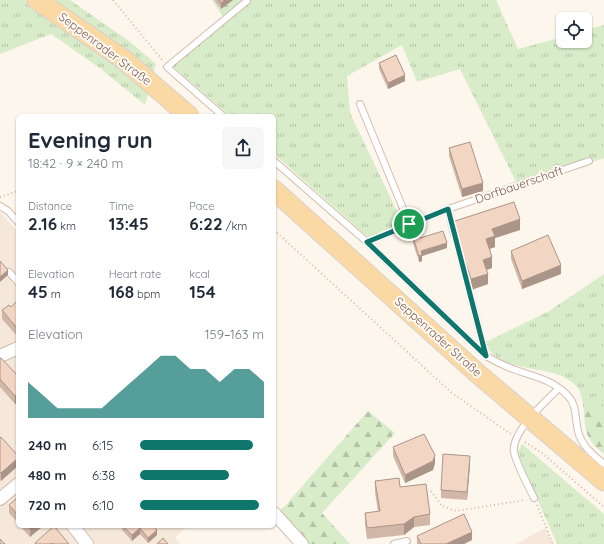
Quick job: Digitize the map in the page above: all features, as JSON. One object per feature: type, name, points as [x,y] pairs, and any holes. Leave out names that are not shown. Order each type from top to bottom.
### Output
[{"type":"main road","name":"Seppenrader Straße","points":[[37,0],[123,60],[187,114]]},
{"type":"main road","name":"Seppenrader Straße","points":[[276,192],[529,418],[604,481]]},
{"type":"street","points":[[0,356],[16,349]]},
{"type":"street","points":[[1,497],[16,486]]},
{"type":"street","points":[[276,515],[302,544]]},
{"type":"street","points":[[75,528],[86,544]]},
{"type":"lane","points":[[221,114],[167,67],[246,1]]},
{"type":"lane","points":[[360,104],[409,224]]},
{"type":"lane","name":"Dorfbauerschaft","points":[[367,242],[448,209],[589,161]]},
{"type":"lane","points":[[276,163],[367,242],[486,356],[508,368],[531,374],[558,388],[569,397],[575,409],[578,433],[589,452],[604,464]]},
{"type":"lane","points":[[0,206],[8,211],[16,220]]},
{"type":"lane","points":[[448,209],[456,240]]},
{"type":"lane","points":[[458,248],[486,356]]},
{"type":"lane","points":[[9,272],[16,280]]},
{"type":"lane","points":[[534,498],[514,452],[517,438],[529,418],[558,388]]},
{"type":"lane","points":[[394,544],[407,541]]},
{"type":"path","points":[[113,0],[167,67]]},
{"type":"path","points":[[0,198],[16,192]]},
{"type":"path","points":[[276,232],[452,393],[517,438],[542,453],[604,507]]},
{"type":"path","points":[[431,491],[442,506],[456,511],[534,498],[554,544]]},
{"type":"shaded area","points":[[0,212],[16,230],[16,528],[186,528],[175,537],[180,544],[0,544]]},
{"type":"shaded area","points":[[545,528],[554,544],[516,544]]},
{"type":"green space","points":[[0,0],[25,0],[47,14],[149,90],[145,105],[101,69],[51,34],[0,54]]},
{"type":"green space","points":[[50,0],[70,0],[129,41],[156,64],[153,76]]},
{"type":"green space","points":[[212,0],[246,0],[223,17]]},
{"type":"green space","points":[[246,0],[496,0],[518,49],[556,39],[556,48],[592,48],[592,28],[604,25],[604,158],[519,188],[460,69],[417,82],[402,45],[347,76],[350,113],[403,224],[370,239],[276,156],[276,114],[228,114],[168,62]]},
{"type":"green space","points":[[604,274],[604,406],[584,411],[580,392],[573,383],[564,377],[553,373],[504,361],[493,354],[486,342],[549,311]]},
{"type":"green space","points":[[604,406],[604,454],[594,445],[588,436],[585,425],[584,411]]},
{"type":"green space","points":[[368,411],[395,433],[322,513],[350,544],[308,544],[277,512],[284,507]]},
{"type":"green space","points":[[522,444],[604,514],[604,544],[557,544],[517,453]]},
{"type":"building","points":[[396,55],[405,75],[388,83],[379,63]]},
{"type":"building","points":[[470,142],[483,183],[462,189],[449,148]]},
{"type":"building","points":[[514,202],[520,219],[492,229],[495,236],[486,239],[492,257],[483,260],[488,274],[471,279],[452,222]]},
{"type":"building","points":[[443,231],[447,243],[421,251],[422,255],[419,256],[413,237],[419,235],[420,238]]},
{"type":"building","points":[[548,235],[561,265],[522,281],[511,251]]},
{"type":"building","points":[[0,261],[8,270],[0,277]]},
{"type":"building","points":[[16,302],[16,327],[2,310],[9,305],[11,307]]},
{"type":"building","points":[[1,358],[16,374],[15,396],[0,379]]},
{"type":"building","points":[[424,434],[435,455],[433,461],[405,475],[393,447]]},
{"type":"building","points":[[1,437],[16,454],[16,460],[1,473],[0,472]]},
{"type":"building","points":[[443,454],[470,456],[467,492],[441,490]]},
{"type":"building","points":[[399,478],[400,487],[426,484],[430,514],[414,517],[404,524],[367,528],[365,513],[380,511],[375,481]]},
{"type":"building","points":[[16,499],[16,513],[9,505]]},
{"type":"building","points":[[464,514],[472,532],[446,544],[421,544],[417,536]]},
{"type":"building","points":[[52,528],[56,528],[69,544],[36,544],[35,543]]},
{"type":"building","points":[[125,528],[140,528],[132,535]]},
{"type":"building","points":[[140,528],[155,528],[157,530],[148,538]]},
{"type":"building","points":[[163,538],[168,544],[157,544]]},
{"type":"building","points":[[0,539],[5,544],[0,544]]},
{"type":"route","points":[[448,209],[486,356],[367,242],[409,224],[448,209]]}]
